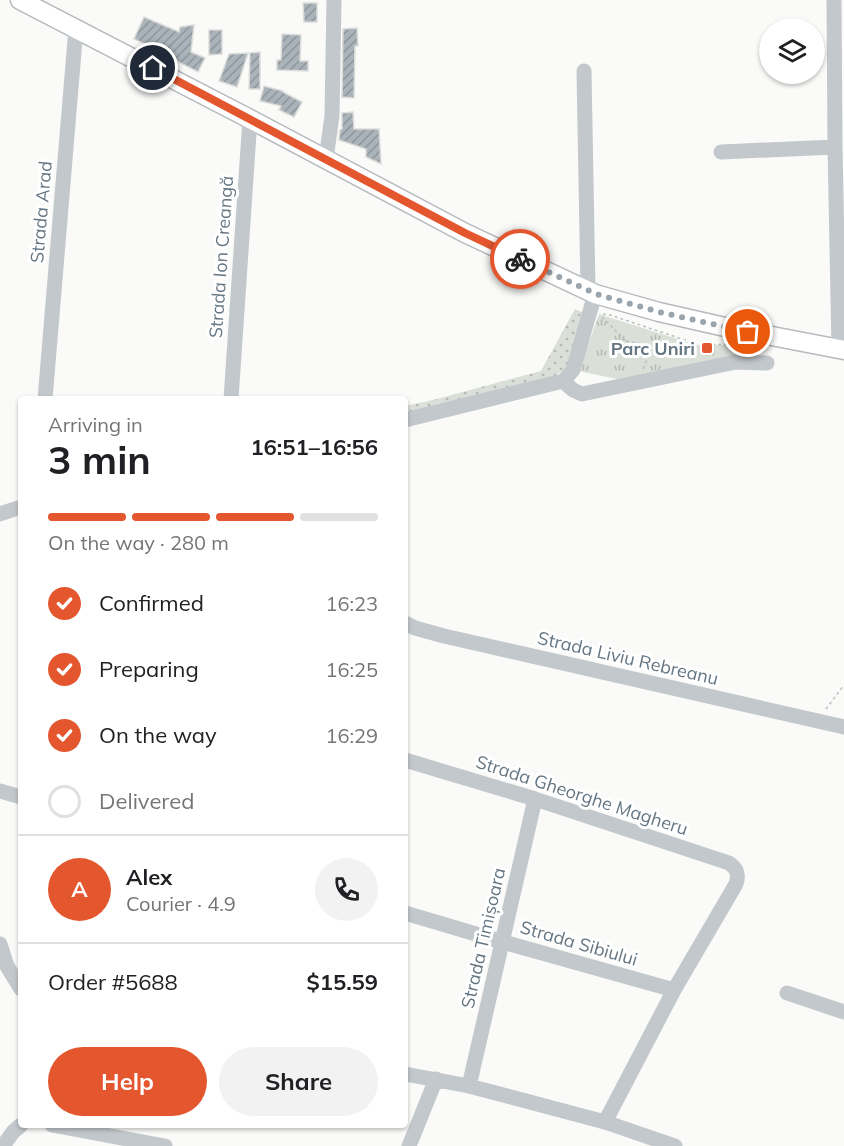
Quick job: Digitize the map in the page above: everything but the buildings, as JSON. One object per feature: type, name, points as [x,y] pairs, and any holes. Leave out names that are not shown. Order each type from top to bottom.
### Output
[{"type":"main road","points":[[20,0],[465,233],[592,292],[659,312],[842,350]]},
{"type":"street","points":[[326,159],[332,117],[334,0]]},
{"type":"street","points":[[834,0],[835,147],[842,350]]},
{"type":"street","name":"Strada Arad","points":[[45,396],[76,28]]},
{"type":"street","points":[[408,419],[563,381],[573,370],[592,292],[584,71]]},
{"type":"street","name":"Strada Ion Creangă","points":[[231,396],[250,119]]},
{"type":"street","points":[[721,152],[835,147]]},
{"type":"street","points":[[563,381],[582,394],[736,362],[767,363]]},
{"type":"street","points":[[0,514],[18,508]]},
{"type":"street","name":"Strada Liviu Rebreanu","points":[[408,624],[444,636],[844,728]]},
{"type":"street","name":"Strada Gheorghe Magheru","points":[[408,761],[535,799],[729,863],[735,867],[738,878],[736,884],[674,990]]},
{"type":"street","points":[[0,791],[18,797]]},
{"type":"street","name":"Strada Timișoara","points":[[469,1086],[535,799]]},
{"type":"street","name":"Strada Sibiului","points":[[408,914],[674,990]]},
{"type":"street","points":[[0,944],[6,966],[18,984]]},
{"type":"street","points":[[605,1122],[674,990]]},
{"type":"street","points":[[787,993],[844,1012]]},
{"type":"street","points":[[408,1074],[469,1086],[605,1122],[675,1146]]},
{"type":"street","points":[[409,1146],[436,1079]]},
{"type":"street","points":[[3,1146],[18,1128]]},
{"type":"street","points":[[68,1128],[165,1146]]},
{"type":"path","points":[[697,344],[610,315],[599,314],[626,341],[652,346],[746,345]]},
{"type":"path","points":[[624,352],[626,341]]},
{"type":"path","points":[[641,372],[652,346]]},
{"type":"path","points":[[825,711],[844,685]]},
{"type":"green space","points":[[575,309],[584,313],[568,366],[548,381],[408,414],[408,405],[541,371]]},
{"type":"green space","points":[[599,314],[696,345],[746,345],[747,362],[635,383],[579,371]]},
{"type":"way so far","points":[[520,259],[596,294],[659,312],[748,332]]},
{"type":"place","name":"Parc Uniri","points":[[707,348]]},
{"type":"route","points":[[153,68],[465,233],[520,259]]}]
